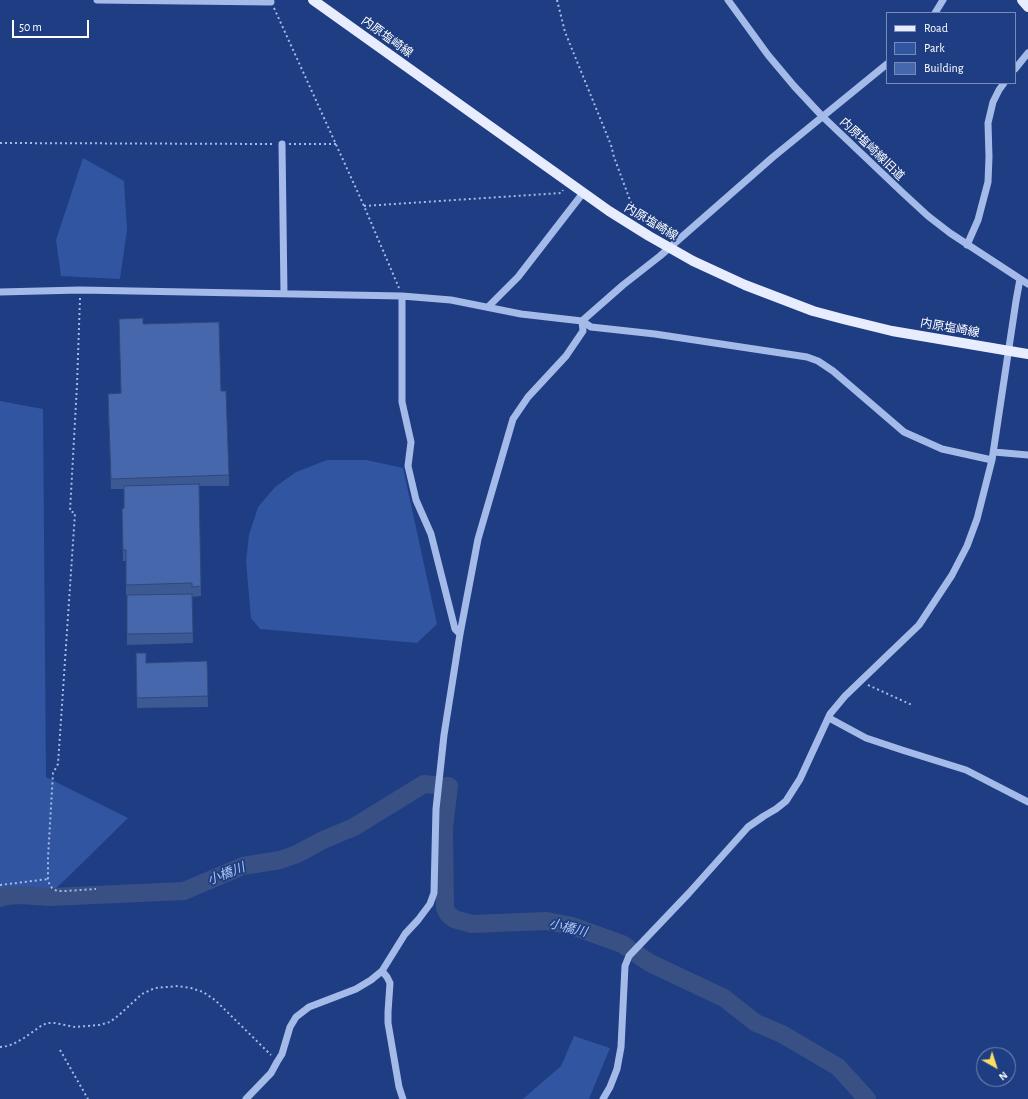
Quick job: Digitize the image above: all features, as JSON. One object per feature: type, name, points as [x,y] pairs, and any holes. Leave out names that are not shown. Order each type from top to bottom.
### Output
[{"type":"main road","name":"内原塩崎線","points":[[313,0],[583,193],[627,223],[668,248],[693,261],[744,285],[813,311],[892,331],[1028,354]]},
{"type":"main road","points":[[1022,0],[1028,7]]},
{"type":"street","points":[[97,0],[272,2]]},
{"type":"street","name":"内原塩崎線旧道","points":[[728,0],[768,55],[822,116],[928,216],[967,245],[1028,284]]},
{"type":"street","points":[[936,12],[943,0]]},
{"type":"street","points":[[1016,68],[1028,53]]},
{"type":"street","points":[[582,321],[773,157],[886,65]]},
{"type":"street","points":[[967,245],[978,220],[988,182],[988,123],[994,102],[1003,84]]},
{"type":"street","points":[[282,144],[284,294]]},
{"type":"street","points":[[488,307],[518,277],[583,193]]},
{"type":"street","points":[[603,1099],[610,1087],[617,1069],[621,1047],[625,966],[629,956],[689,893],[748,827],[786,801],[800,779],[835,708],[918,625],[952,576],[967,546],[977,519],[994,452],[1020,279]]},
{"type":"street","points":[[0,292],[80,290],[402,296],[451,300],[521,314],[582,321],[591,327],[655,334],[794,354],[818,361],[833,371],[904,432],[942,449],[992,460]]},
{"type":"street","points":[[402,296],[402,402],[411,442],[408,466],[416,500],[432,534],[455,629],[460,634]]},
{"type":"street","points":[[246,1099],[278,1062],[290,1027],[296,1017],[309,1007],[356,989],[382,971],[405,934],[430,904],[434,893],[436,809],[444,735],[460,634],[478,539],[513,419],[528,397],[566,356],[583,330],[582,321]]},
{"type":"street","points":[[994,452],[1028,455]]},
{"type":"street","points":[[829,718],[866,738],[966,770],[1028,802]]},
{"type":"street","points":[[382,971],[390,983],[388,1023],[399,1087],[404,1099]]},
{"type":"path","points":[[557,0],[565,32],[611,145],[634,211],[627,223]]},
{"type":"path","points":[[272,2],[364,206],[402,296]]},
{"type":"path","points":[[0,143],[336,144]]},
{"type":"path","points":[[364,206],[561,193],[570,183]]},
{"type":"path","points":[[80,290],[77,385],[70,511],[75,513],[58,764],[53,773],[48,879],[52,888],[57,891],[96,889]]},
{"type":"path","points":[[861,681],[912,705]]},
{"type":"path","points":[[0,885],[48,879]]},
{"type":"path","points":[[0,1046],[8,1046],[15,1043],[47,1023],[75,1027],[99,1025],[110,1022],[142,994],[155,988],[178,986],[192,988],[203,992],[215,1000],[278,1062]]},
{"type":"path","points":[[60,1050],[88,1099]]},
{"type":"green space","points":[[83,158],[124,181],[127,230],[120,279],[61,276],[56,240]]},
{"type":"green space","points":[[0,401],[43,409],[46,777],[128,818],[55,889],[0,898]]},
{"type":"green space","points":[[327,460],[366,460],[403,468],[437,624],[417,643],[260,629],[251,618],[246,561],[249,535],[258,507],[275,487],[296,472]]},
{"type":"green space","points":[[574,1036],[610,1048],[589,1099],[523,1099],[561,1066]]},
{"type":"building","points":[[143,318],[143,324],[219,322],[221,391],[226,391],[229,475],[111,479],[108,394],[121,393],[119,319]]},
{"type":"building","points":[[199,484],[201,586],[192,587],[192,583],[126,585],[126,550],[123,550],[122,509],[124,508],[124,486]]},
{"type":"building","points":[[192,594],[193,633],[127,634],[127,595]]},
{"type":"building","points":[[136,653],[146,653],[146,663],[207,661],[208,696],[137,698]]},
{"type":"waterway","name":"小橋川","points":[[0,898],[20,895],[50,897],[184,891],[243,866],[280,860],[297,854],[323,840],[354,827],[424,784],[435,785]]},
{"type":"waterway","name":"小橋川","points":[[446,786],[449,786],[444,828],[445,908],[448,914],[454,919],[472,924],[547,921],[572,926],[622,944],[628,948]]},
{"type":"waterway","name":"小橋川","points":[[638,955],[650,963],[724,998],[756,1023],[782,1034],[838,1067],[867,1099]]}]
